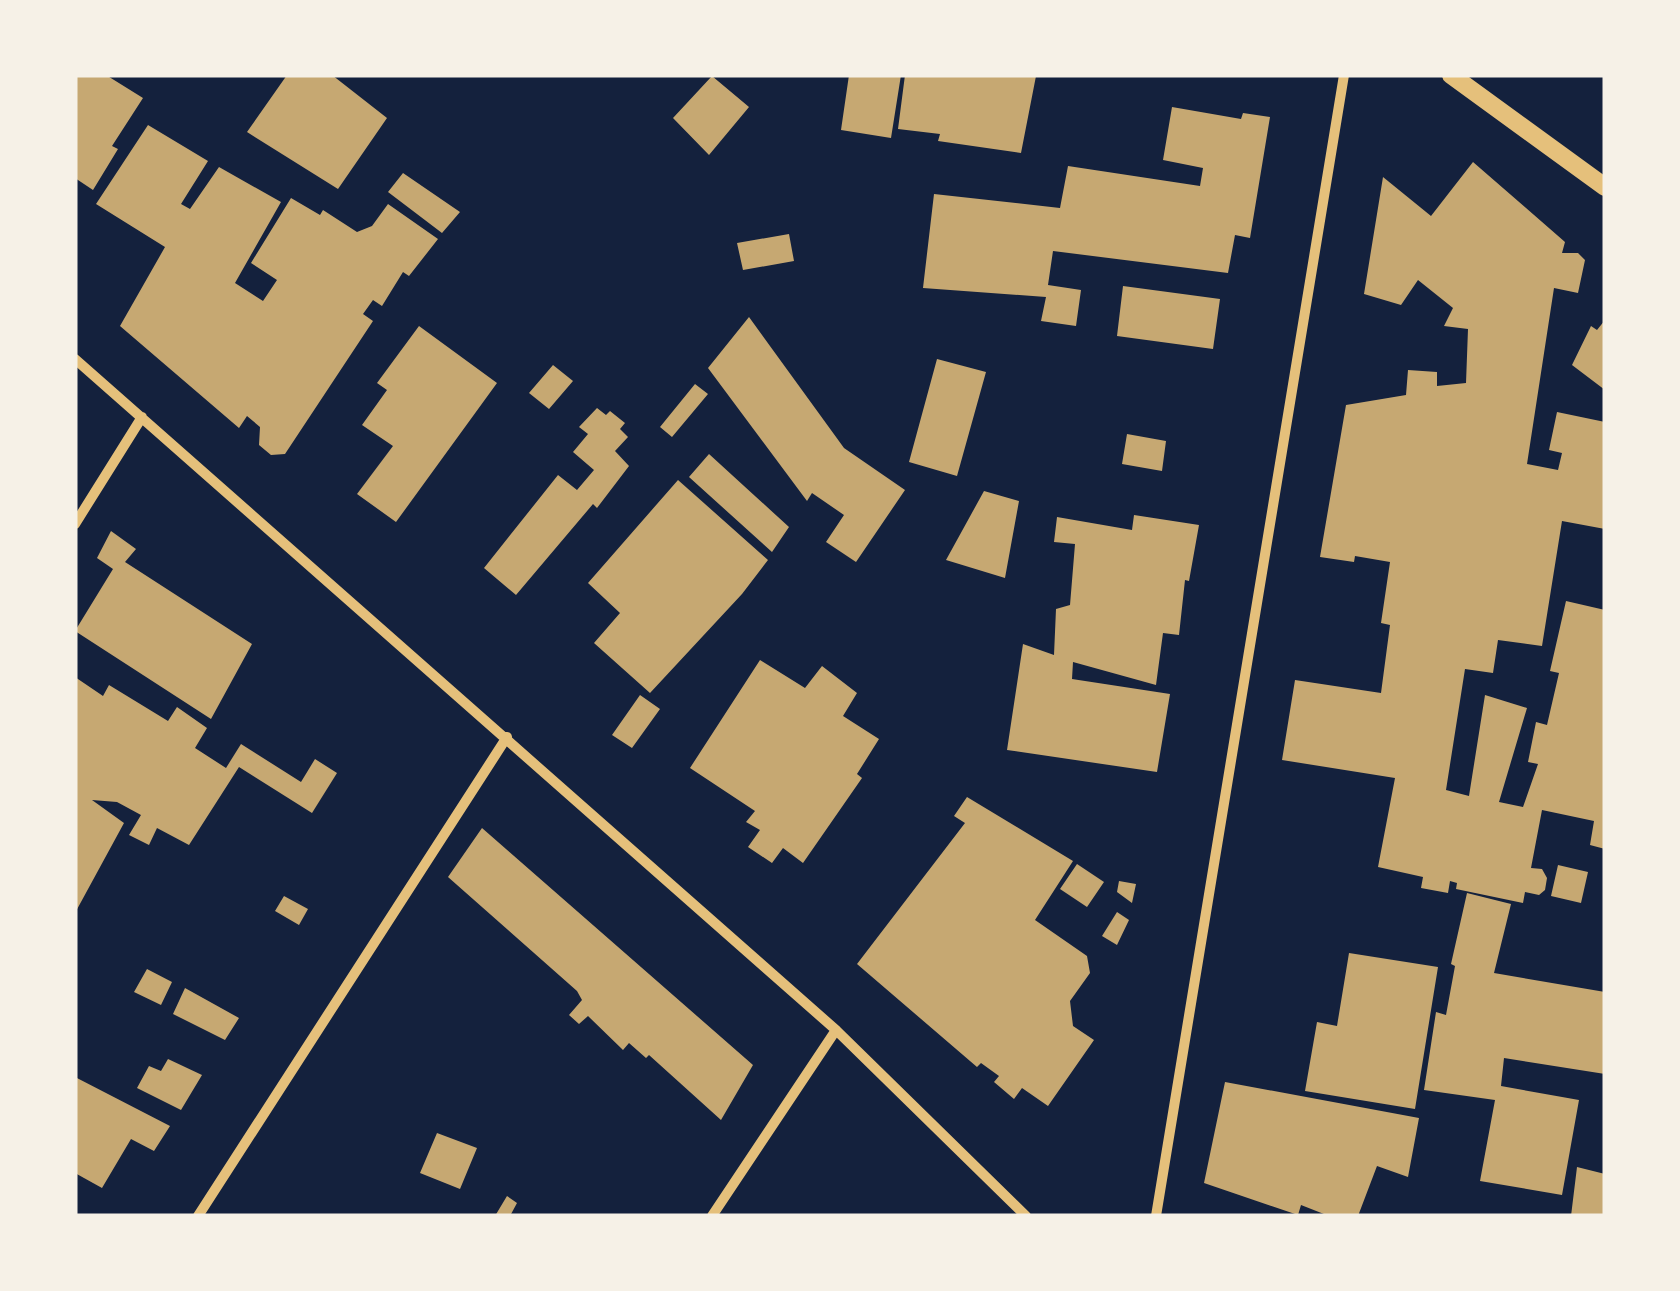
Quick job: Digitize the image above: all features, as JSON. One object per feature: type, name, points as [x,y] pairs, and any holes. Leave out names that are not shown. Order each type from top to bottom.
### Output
[{"type":"street","points":[[1156,1216],[1344,75]]},
{"type":"street","points":[[1451,75],[1605,188]]},
{"type":"street","points":[[75,358],[836,1030],[1026,1216]]},
{"type":"street","points":[[75,524],[142,417]]},
{"type":"street","points":[[198,1216],[507,737]]},
{"type":"street","points":[[712,1216],[836,1030]]},
{"type":"building","points":[[75,75],[106,75],[143,98],[112,146],[118,149],[93,190],[75,178]]},
{"type":"building","points":[[287,75],[332,75],[387,118],[338,189],[247,132]]},
{"type":"building","points":[[849,75],[901,75],[891,138],[841,130]]},
{"type":"building","points":[[905,75],[1036,76],[1021,153],[938,141],[940,134],[898,129]]},
{"type":"building","points":[[712,76],[749,107],[709,155],[673,118]]},
{"type":"building","points":[[1172,107],[1241,119],[1243,113],[1270,117],[1250,238],[1235,235],[1228,273],[1053,251],[1048,285],[1081,290],[1076,326],[1041,321],[1046,297],[923,288],[934,194],[1060,208],[1068,166],[1200,186],[1203,168],[1163,160]]},
{"type":"building","points":[[148,125],[208,161],[181,204],[190,209],[219,167],[281,202],[235,283],[263,301],[277,280],[251,263],[291,198],[320,215],[323,210],[357,232],[372,226],[388,204],[438,239],[409,276],[403,272],[382,306],[373,300],[363,314],[373,321],[285,454],[271,455],[259,445],[260,427],[247,416],[239,428],[120,326],[165,247],[96,204]]},
{"type":"building","points":[[1473,162],[1565,242],[1562,253],[1578,253],[1585,260],[1578,293],[1554,288],[1527,464],[1558,470],[1562,453],[1549,450],[1557,412],[1605,422],[1605,529],[1562,521],[1542,646],[1498,640],[1493,673],[1465,669],[1446,790],[1469,796],[1485,695],[1527,708],[1499,802],[1523,807],[1538,764],[1528,762],[1536,722],[1547,725],[1559,673],[1550,671],[1566,601],[1605,610],[1605,849],[1590,845],[1594,821],[1542,810],[1531,868],[1542,869],[1547,878],[1545,890],[1539,895],[1525,892],[1523,903],[1456,889],[1457,883],[1450,881],[1448,893],[1421,888],[1423,877],[1378,867],[1395,778],[1282,760],[1295,680],[1381,693],[1390,625],[1381,623],[1390,562],[1355,556],[1354,562],[1320,557],[1346,405],[1406,395],[1408,370],[1437,372],[1437,386],[1466,383],[1468,329],[1444,326],[1453,308],[1418,280],[1401,305],[1364,294],[1383,177],[1431,216]]},
{"type":"building","points":[[403,173],[460,212],[442,233],[388,192]]},
{"type":"building","points":[[789,234],[794,261],[743,270],[737,243]]},
{"type":"building","points":[[1123,286],[1220,299],[1213,349],[1117,336]]},
{"type":"building","points":[[749,317],[844,448],[905,490],[856,562],[826,542],[844,515],[812,493],[807,501],[708,368]]},
{"type":"building","points":[[1605,320],[1605,390],[1572,365],[1591,326],[1597,330]]},
{"type":"building","points":[[419,326],[497,383],[396,522],[357,494],[393,446],[362,425],[387,390],[377,383]]},
{"type":"building","points":[[937,359],[986,372],[957,476],[909,462]]},
{"type":"building","points":[[553,365],[573,381],[549,409],[529,393]]},
{"type":"building","points":[[695,384],[708,394],[672,437],[660,427]]},
{"type":"building","points":[[597,408],[606,415],[610,411],[625,423],[620,429],[628,437],[615,451],[629,466],[597,508],[593,504],[516,595],[484,568],[558,475],[577,490],[594,470],[573,452],[588,434],[579,427]]},
{"type":"building","points":[[1127,434],[1166,441],[1162,471],[1122,464]]},
{"type":"building","points":[[709,454],[789,527],[772,552],[689,477]]},
{"type":"building","points":[[678,480],[768,560],[742,594],[650,693],[594,643],[620,613],[588,583]]},
{"type":"building","points":[[984,491],[1019,501],[1005,578],[946,560]]},
{"type":"building","points":[[1134,515],[1199,525],[1189,581],[1185,580],[1179,635],[1163,633],[1156,685],[1073,662],[1072,679],[1170,694],[1157,772],[1007,750],[1023,644],[1054,655],[1056,609],[1070,605],[1075,544],[1054,542],[1057,517],[1132,530]]},
{"type":"building","points":[[111,531],[136,549],[125,562],[252,644],[211,719],[75,631],[113,569],[97,558]]},
{"type":"building","points":[[760,660],[805,688],[822,666],[857,693],[843,716],[879,739],[857,774],[862,778],[803,863],[783,848],[772,863],[748,847],[760,830],[746,822],[755,811],[690,768]]},
{"type":"building","points":[[75,677],[103,696],[109,685],[168,721],[177,707],[207,728],[195,748],[226,768],[241,744],[301,782],[315,759],[337,773],[312,813],[239,767],[189,845],[157,828],[149,845],[129,835],[141,815],[117,802],[92,800],[124,823],[75,913]]},
{"type":"building","points":[[640,695],[660,709],[632,748],[612,735]]},
{"type":"building","points":[[967,797],[1073,861],[1035,920],[1087,956],[1090,973],[1070,1001],[1073,1026],[1094,1040],[1048,1106],[1022,1088],[1014,1099],[994,1082],[999,1076],[981,1063],[977,1067],[857,964],[965,823],[954,816]]},
{"type":"building","points":[[482,828],[753,1065],[721,1120],[649,1055],[646,1058],[629,1043],[623,1050],[588,1016],[579,1024],[569,1015],[582,1000],[577,991],[448,877]]},
{"type":"building","points":[[1077,864],[1104,882],[1087,907],[1060,889]]},
{"type":"building","points":[[1558,865],[1588,872],[1581,903],[1551,896]]},
{"type":"building","points":[[1119,881],[1136,884],[1132,903],[1117,892]]},
{"type":"building","points":[[1467,893],[1511,904],[1494,973],[1605,992],[1605,1074],[1504,1058],[1501,1086],[1579,1100],[1562,1195],[1480,1181],[1495,1100],[1424,1090],[1436,1012],[1446,1015],[1455,966],[1451,964]]},
{"type":"building","points":[[284,896],[308,909],[299,925],[275,911]]},
{"type":"building","points":[[1117,912],[1129,920],[1117,945],[1102,936]]},
{"type":"building","points":[[1349,953],[1438,967],[1415,1109],[1305,1091],[1317,1022],[1337,1026]]},
{"type":"building","points":[[147,969],[172,982],[161,1005],[134,992]]},
{"type":"building","points":[[185,988],[239,1018],[225,1040],[173,1014]]},
{"type":"building","points":[[168,1059],[202,1075],[181,1110],[137,1088],[149,1066],[161,1071]]},
{"type":"building","points":[[75,1077],[170,1126],[154,1151],[131,1139],[102,1188],[75,1173]]},
{"type":"building","points":[[1225,1082],[1419,1118],[1408,1177],[1377,1166],[1358,1216],[1329,1216],[1301,1205],[1298,1215],[1204,1183]]},
{"type":"building","points":[[437,1133],[477,1148],[460,1189],[420,1173]]},
{"type":"building","points":[[1577,1167],[1605,1174],[1604,1216],[1571,1216]]},
{"type":"building","points":[[507,1196],[517,1203],[510,1216],[495,1216]]}]
